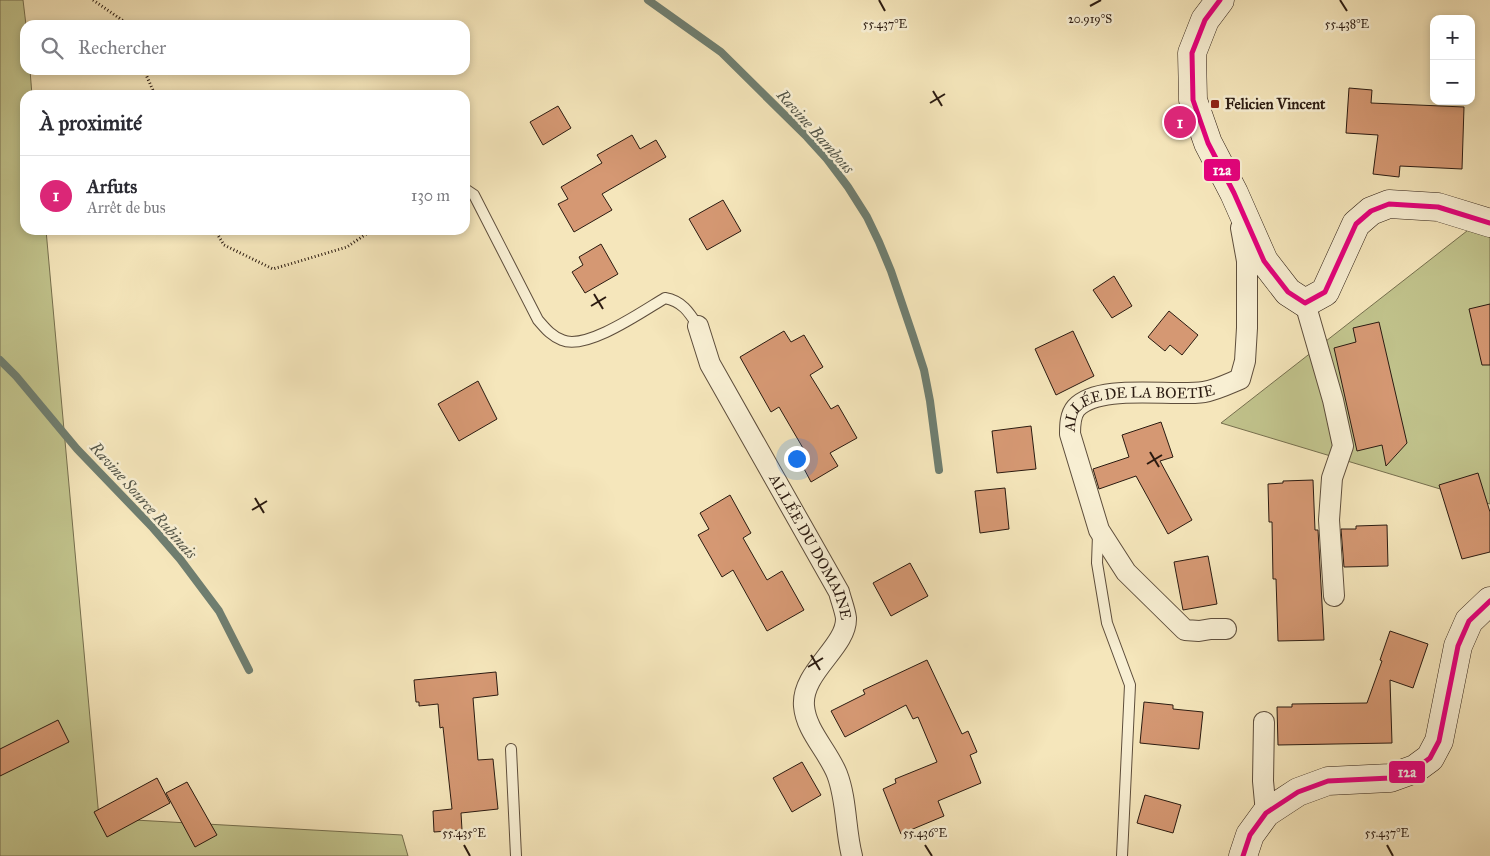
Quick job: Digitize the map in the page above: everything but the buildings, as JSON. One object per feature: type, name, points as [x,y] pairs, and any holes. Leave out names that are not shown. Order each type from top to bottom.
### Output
[{"type":"main road","points":[[1220,0],[1205,20],[1192,53],[1193,100],[1208,143],[1234,192],[1264,261],[1288,292],[1305,303],[1326,292],[1356,224],[1371,211],[1389,204],[1438,207],[1490,223]]},
{"type":"main road","points":[[1243,856],[1250,835],[1266,813],[1298,792],[1328,781],[1390,778],[1415,769],[1430,758],[1439,740],[1458,646],[1469,621],[1490,601]]},
{"type":"street","name":"ALLÉE DE LA BOETIE","points":[[1226,629],[1185,630],[1126,572],[1099,530],[1070,434],[1070,423],[1076,409],[1092,398],[1112,393],[1170,394],[1205,392],[1223,387],[1240,378],[1245,360],[1247,328],[1247,260],[1234,192]]},
{"type":"street","points":[[1305,303],[1333,400],[1343,446],[1332,478],[1329,520],[1334,596]]},
{"type":"street","name":"ALLÉE DU DOMAINE","points":[[698,326],[710,364],[839,592],[846,619],[841,637],[811,678],[804,704],[808,721],[837,774],[845,806],[848,841],[852,856]]},
{"type":"street","points":[[1264,722],[1263,781],[1266,813]]},
{"type":"lane","points":[[470,192],[474,195],[538,320],[549,333],[563,341],[581,342],[606,332],[664,298],[674,300],[686,308],[698,326]]},
{"type":"lane","points":[[1099,530],[1097,563],[1107,624],[1130,685],[1122,856]]},
{"type":"lane","points":[[511,749],[516,856]]},
{"type":"path","points":[[93,0],[122,20]]},
{"type":"path","points":[[146,75],[152,90]]},
{"type":"path","points":[[218,235],[224,245],[273,269],[347,246],[364,235]]},
{"type":"green space","points":[[0,0],[23,0],[25,20],[20,20],[20,75],[30,75],[32,90],[20,90],[20,235],[46,235],[99,818],[402,835],[408,856],[0,856]]},
{"type":"green space","points":[[1490,213],[1490,504],[1221,423]]},
{"type":"waterway","name":"Ravine Bambous","points":[[648,0],[721,52],[807,137],[827,159],[867,217],[891,271],[924,370],[939,470]]},
{"type":"waterway","name":"Ravine Source Rubinais","points":[[0,360],[16,376],[77,449],[180,559],[219,611],[249,670]]},
{"type":"transit line","name":"12a","points":[[1220,0],[1205,20],[1192,53],[1193,100],[1208,143],[1234,193],[1264,261],[1288,292],[1305,303],[1325,292],[1356,224],[1371,211],[1389,204],[1438,207],[1490,223]]},
{"type":"transit line","name":"12a","points":[[1243,856],[1250,835],[1266,813],[1298,792],[1328,781],[1390,778],[1415,769],[1430,758],[1439,741],[1458,646],[1469,621],[1490,601]]},
{"type":"place","name":"Felicien Vincent","points":[[1215,104]]},
{"type":"place","name":"Arfuts","points":[[1180,122]]}]
